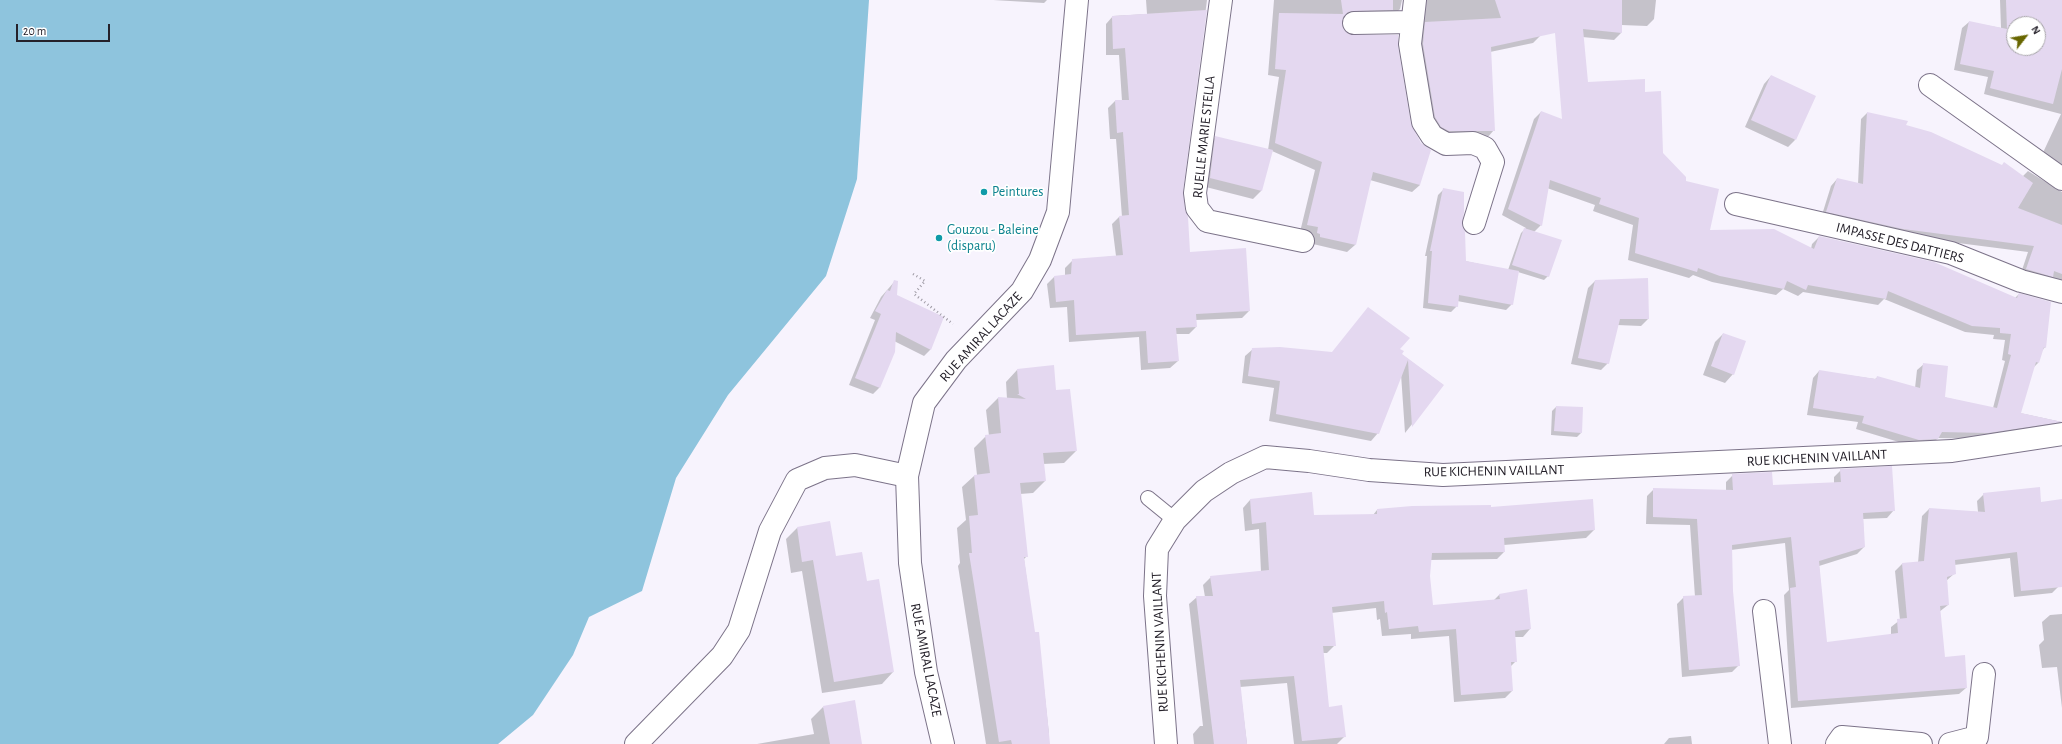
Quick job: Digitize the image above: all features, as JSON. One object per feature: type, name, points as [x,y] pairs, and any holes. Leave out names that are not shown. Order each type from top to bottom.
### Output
[{"type":"street","name":"RUE AMIRAL LACAZE","points":[[943,744],[926,672],[910,563],[907,476],[924,402],[956,360],[1022,291],[1040,260],[1058,212],[1077,0]]},
{"type":"street","name":"RUELLE MARIE STELLA","points":[[1221,0],[1194,193],[1197,208],[1207,221],[1303,241]]},
{"type":"street","points":[[1415,0],[1410,44],[1423,122],[1432,136],[1446,144],[1473,143],[1485,148],[1493,162],[1474,223]]},
{"type":"street","points":[[1354,23],[1412,22]]},
{"type":"street","points":[[1930,85],[2062,179]]},
{"type":"street","name":"IMPASSE DES DATTIERS","points":[[1736,204],[1951,253],[2020,281],[2062,292]]},
{"type":"street","name":"RUE KICHENIN VAILLANT","points":[[1166,744],[1155,596],[1157,549],[1175,520],[1204,491],[1231,473],[1265,457],[1309,461],[1369,470],[1443,475],[1952,451],[2062,434]]},
{"type":"street","points":[[636,744],[722,656],[739,630],[770,531],[797,480],[825,468],[855,465],[907,476]]},
{"type":"street","points":[[1764,611],[1780,744]]},
{"type":"street","points":[[1950,744],[1977,737],[1984,674]]},
{"type":"street","points":[[1837,744],[1842,737],[1921,744]]},
{"type":"lane","points":[[1148,498],[1175,520]]},
{"type":"path","points":[[913,274],[925,281],[914,294],[974,341]]},
{"type":"water","points":[[0,0],[869,0],[857,179],[826,276],[728,395],[676,478],[642,591],[589,617],[573,655],[533,715],[498,744],[0,744]]},
{"type":"building","points":[[1341,0],[1393,0],[1393,10],[1348,12],[1343,17],[1343,29],[1348,34],[1354,35],[1398,35],[1398,46],[1411,124],[1421,143],[1431,150],[1420,185],[1373,172],[1356,245],[1320,237],[1320,234],[1317,233],[1318,227],[1307,225],[1322,162],[1275,143],[1286,70],[1275,69],[1279,13],[1343,14]]},
{"type":"building","points":[[1495,0],[1622,0],[1622,33],[1583,29],[1588,82],[1645,79],[1645,92],[1661,91],[1663,153],[1686,177],[1686,181],[1719,189],[1710,230],[1774,229],[1814,249],[1819,236],[1934,262],[2017,298],[2019,293],[2051,302],[2046,348],[2044,347],[2039,363],[2036,362],[2021,413],[2062,422],[1988,433],[1942,432],[1938,439],[1919,440],[1862,423],[1864,416],[1813,408],[1819,370],[1876,379],[1877,376],[1920,388],[1923,363],[1948,366],[1945,397],[1997,408],[2011,355],[2008,354],[2011,334],[2000,333],[2000,328],[1972,326],[1888,291],[1886,299],[1808,285],[1806,290],[1787,281],[1784,289],[1720,276],[1698,268],[1697,272],[1635,253],[1639,218],[1599,204],[1601,198],[1550,180],[1542,226],[1508,209],[1541,111],[1562,119],[1555,33],[1491,47],[1495,131],[1449,131],[1441,127],[1435,117],[1423,44],[1425,22],[1501,18]]},
{"type":"building","points":[[2006,0],[2062,0],[2062,69],[2053,104],[1990,88],[1994,71],[1960,64],[1969,21],[2006,29],[2006,56],[2046,56],[2046,16],[2007,16]]},
{"type":"building","points":[[1207,10],[1183,191],[1185,210],[1188,217],[1190,252],[1246,248],[1250,311],[1196,314],[1197,327],[1176,328],[1179,361],[1148,363],[1146,331],[1076,335],[1074,300],[1056,302],[1054,276],[1071,274],[1072,259],[1123,255],[1119,216],[1129,215],[1123,132],[1117,133],[1115,100],[1129,100],[1125,48],[1113,49],[1112,16]]},
{"type":"building","points":[[1771,75],[1816,96],[1796,140],[1751,120]]},
{"type":"building","points":[[1867,112],[1908,121],[1906,125],[1931,132],[2002,165],[2004,162],[2033,183],[2018,208],[2062,225],[2062,274],[2054,271],[2053,277],[2026,269],[2034,246],[1903,229],[1826,212],[1837,178],[1863,184]]},
{"type":"building","points":[[1215,136],[1273,150],[1262,191],[1210,178]]},
{"type":"building","points":[[1443,188],[1464,192],[1464,212],[1462,225],[1465,232],[1466,261],[1519,271],[1513,305],[1459,295],[1458,307],[1428,303],[1432,251],[1430,251]]},
{"type":"building","points":[[1524,228],[1562,240],[1549,277],[1512,265]]},
{"type":"building","points":[[1648,278],[1649,319],[1620,319],[1609,364],[1578,358],[1595,280]]},
{"type":"building","points":[[894,280],[898,281],[897,295],[944,317],[931,350],[896,332],[895,352],[880,388],[855,378],[881,314],[875,311],[887,290],[890,291]]},
{"type":"building","points":[[1368,307],[1410,338],[1400,349],[1404,351],[1402,354],[1444,385],[1412,427],[1408,360],[1379,434],[1276,414],[1280,381],[1248,376],[1252,348],[1280,347],[1332,352]]},
{"type":"building","points":[[1723,333],[1746,341],[1734,375],[1711,366]]},
{"type":"building","points":[[1054,365],[1056,390],[1070,389],[1077,451],[1043,453],[1046,481],[1020,483],[1028,557],[1024,557],[1035,632],[1039,632],[1050,744],[1012,744],[1011,740],[999,742],[969,553],[972,553],[969,516],[978,515],[974,475],[990,473],[985,435],[1001,433],[998,397],[1026,399],[1017,394],[1019,394],[1017,369]]},
{"type":"building","points":[[1556,406],[1583,407],[1582,433],[1554,431]]},
{"type":"building","points":[[1892,466],[1895,511],[1863,513],[1865,547],[1819,561],[1827,642],[1898,633],[1897,619],[1907,618],[1902,563],[1924,561],[1929,508],[1985,512],[1983,493],[2040,487],[2041,502],[2062,499],[2062,587],[2021,591],[2017,552],[1955,560],[1956,574],[1947,577],[1949,605],[1940,606],[1945,657],[1965,655],[1967,688],[1798,701],[1790,588],[1796,587],[1791,537],[1732,545],[1733,591],[1740,666],[1689,670],[1683,596],[1702,595],[1697,519],[1653,517],[1653,488],[1733,490],[1732,474],[1772,472],[1773,485],[1841,482],[1840,469]]},
{"type":"building","points":[[1312,492],[1314,515],[1377,514],[1377,509],[1412,506],[1491,505],[1491,507],[1593,499],[1595,530],[1504,538],[1505,552],[1432,553],[1430,576],[1433,605],[1500,599],[1499,594],[1527,589],[1531,629],[1515,631],[1517,662],[1511,662],[1513,691],[1461,695],[1456,629],[1419,632],[1418,626],[1389,629],[1384,601],[1332,607],[1336,646],[1323,646],[1329,707],[1342,705],[1346,737],[1302,741],[1294,676],[1240,680],[1247,744],[1214,744],[1196,596],[1213,596],[1210,576],[1269,570],[1266,522],[1252,524],[1250,499]]},
{"type":"building","points":[[830,521],[836,556],[862,552],[867,581],[879,579],[894,672],[834,682],[813,560],[802,562],[797,527]]},
{"type":"building","points":[[855,700],[862,744],[830,744],[823,706]]},
{"type":"place","name":"Peintures","points":[[984,192]]},
{"type":"place","name":"Gouzou - Baleine (disparu)","points":[[939,238]]}]
